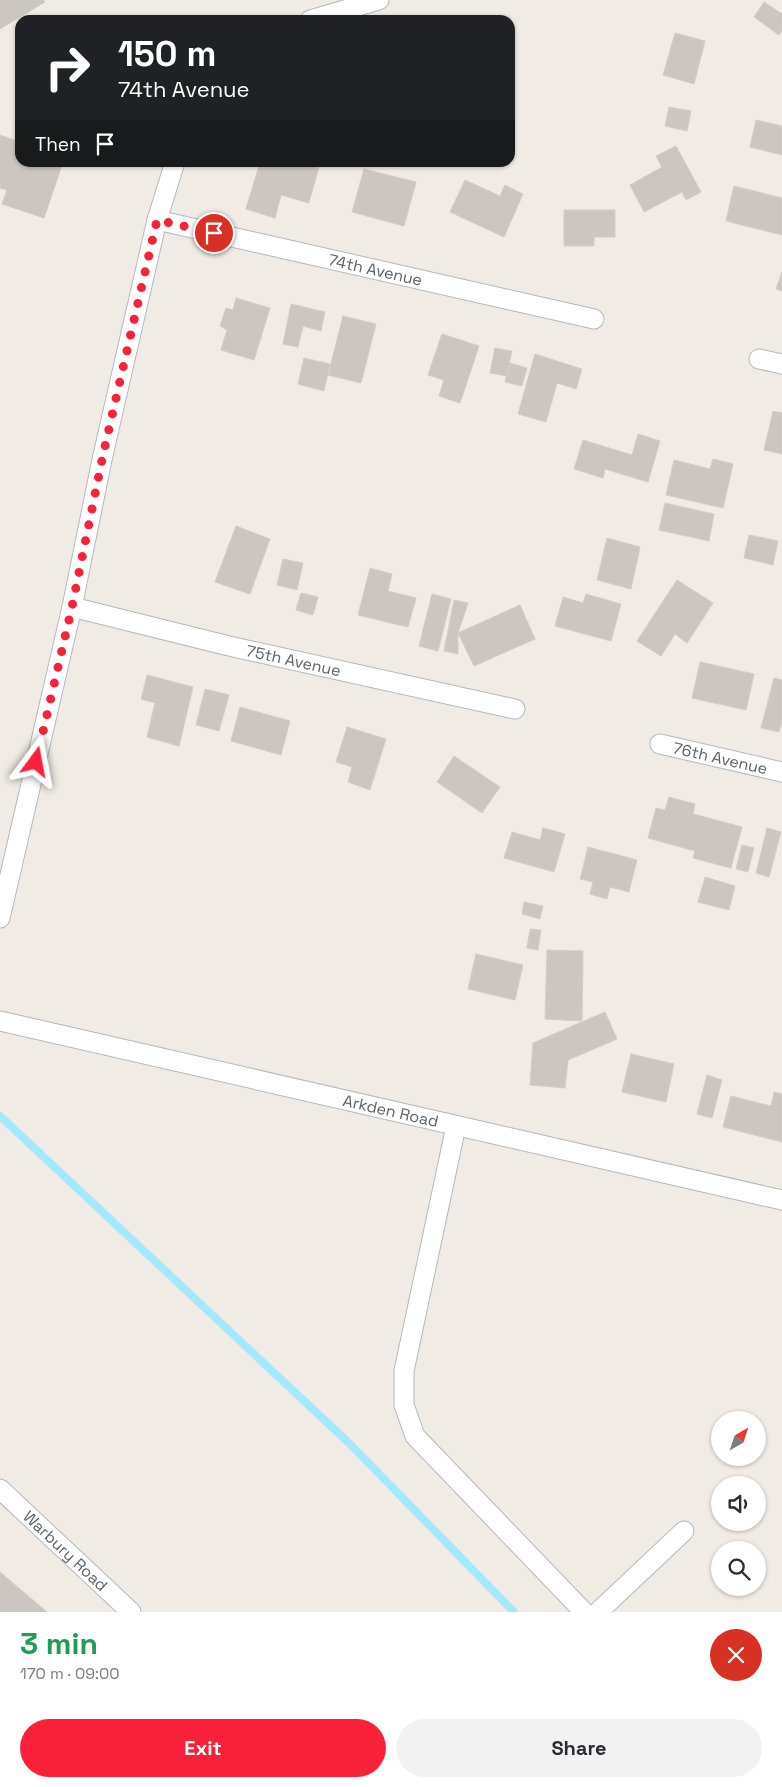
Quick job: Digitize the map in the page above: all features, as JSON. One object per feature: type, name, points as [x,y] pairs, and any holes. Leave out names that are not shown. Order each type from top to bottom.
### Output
[{"type":"street","points":[[327,15],[379,0]]},
{"type":"street","points":[[0,918],[72,607],[103,455],[157,220],[173,167]]},
{"type":"street","name":"74th Avenue","points":[[157,220],[594,319]]},
{"type":"street","points":[[759,359],[782,364]]},
{"type":"street","name":"75th Avenue","points":[[72,607],[229,646],[515,709]]},
{"type":"street","name":"76th Avenue","points":[[660,744],[782,772]]},
{"type":"street","name":"Arkden Road","points":[[0,1021],[782,1200]]},
{"type":"street","points":[[456,1126],[404,1372],[404,1405],[415,1436],[584,1612]]},
{"type":"street","name":"Warbury Road","points":[[0,1489],[131,1612]]},
{"type":"street","points":[[598,1612],[684,1531]]},
{"type":"building","points":[[0,0],[43,0],[45,2],[23,15],[15,15],[15,20],[0,29]]},
{"type":"building","points":[[764,2],[782,14],[782,31],[779,35],[754,17]]},
{"type":"building","points":[[675,33],[705,41],[694,84],[663,75]]},
{"type":"building","points":[[669,107],[691,111],[687,131],[665,126]]},
{"type":"building","points":[[756,120],[782,126],[782,155],[750,147]]},
{"type":"building","points":[[0,135],[15,140],[15,167],[61,167],[44,218],[2,204],[7,190],[0,188]]},
{"type":"building","points":[[676,146],[701,192],[686,200],[682,192],[644,212],[630,185],[662,167],[656,156]]},
{"type":"building","points":[[259,167],[319,167],[309,203],[281,195],[275,218],[246,209]]},
{"type":"building","points":[[364,169],[416,182],[404,226],[352,212]]},
{"type":"building","points":[[465,180],[500,196],[505,185],[523,194],[504,237],[450,212]]},
{"type":"building","points":[[734,186],[782,198],[782,235],[726,221]]},
{"type":"building","points":[[564,210],[615,210],[615,237],[594,237],[594,246],[564,246]]},
{"type":"building","points":[[782,272],[782,291],[776,289]]},
{"type":"building","points":[[236,298],[270,308],[254,360],[221,350],[227,330],[220,326],[226,308],[233,310]]},
{"type":"building","points":[[291,304],[325,312],[321,331],[303,326],[298,347],[283,344]]},
{"type":"building","points":[[343,316],[376,324],[361,383],[328,375]]},
{"type":"building","points":[[442,334],[479,346],[460,403],[439,396],[444,380],[428,375]]},
{"type":"building","points":[[495,348],[512,351],[507,376],[490,373]]},
{"type":"building","points":[[535,354],[582,369],[576,389],[557,383],[546,422],[518,414]]},
{"type":"building","points":[[304,358],[330,364],[324,391],[298,384]]},
{"type":"building","points":[[510,363],[527,368],[522,386],[505,382]]},
{"type":"building","points":[[773,411],[782,413],[782,454],[764,450]]},
{"type":"building","points":[[638,434],[660,441],[648,482],[605,469],[603,478],[574,469],[583,440],[632,455]]},
{"type":"building","points":[[713,459],[733,464],[723,508],[666,495],[674,460],[710,469]]},
{"type":"building","points":[[665,503],[714,514],[709,541],[659,530]]},
{"type":"building","points":[[236,526],[270,539],[250,594],[215,582]]},
{"type":"building","points":[[749,535],[778,541],[773,565],[744,558]]},
{"type":"building","points":[[607,538],[640,547],[631,589],[597,580]]},
{"type":"building","points":[[283,559],[303,563],[297,590],[277,585]]},
{"type":"building","points":[[370,568],[392,574],[388,591],[416,598],[408,627],[358,615]]},
{"type":"building","points":[[677,580],[713,603],[687,643],[675,634],[661,656],[637,641]]},
{"type":"building","points":[[301,593],[318,597],[313,615],[296,610]]},
{"type":"building","points":[[432,594],[451,599],[438,651],[419,646]]},
{"type":"building","points":[[586,594],[621,604],[611,641],[555,626],[563,597],[583,603]]},
{"type":"building","points":[[454,600],[468,603],[458,633],[458,654],[444,651]]},
{"type":"building","points":[[520,605],[535,639],[474,666],[458,633]]},
{"type":"building","points":[[700,662],[754,674],[746,710],[692,698]]},
{"type":"building","points":[[147,675],[193,687],[179,746],[147,737],[155,703],[141,699]]},
{"type":"building","points":[[774,678],[782,680],[782,722],[779,732],[761,728]]},
{"type":"building","points":[[205,689],[229,695],[219,731],[196,725]]},
{"type":"building","points":[[240,707],[290,721],[281,755],[231,741]]},
{"type":"building","points":[[347,727],[386,739],[370,790],[348,782],[352,767],[336,762]]},
{"type":"building","points":[[454,756],[500,787],[482,813],[437,782]]},
{"type":"building","points":[[669,797],[695,804],[693,814],[742,827],[731,868],[693,858],[695,851],[648,838],[656,808],[665,810]]},
{"type":"building","points":[[543,828],[565,834],[554,872],[504,858],[512,832],[540,840]]},
{"type":"building","points":[[767,828],[781,832],[769,877],[756,873]]},
{"type":"building","points":[[742,845],[754,848],[748,872],[736,869]]},
{"type":"building","points":[[588,847],[637,860],[629,892],[610,887],[607,899],[590,894],[593,882],[580,879]]},
{"type":"building","points":[[705,877],[735,886],[729,910],[698,902]]},
{"type":"building","points":[[524,902],[543,906],[540,919],[522,914]]},
{"type":"building","points":[[530,929],[541,930],[538,950],[527,948]]},
{"type":"building","points":[[547,950],[583,951],[582,1021],[545,1019]]},
{"type":"building","points":[[476,954],[523,965],[515,1000],[468,989]]},
{"type":"building","points":[[605,1012],[617,1039],[568,1060],[565,1088],[530,1085],[533,1043]]},
{"type":"building","points":[[631,1054],[674,1064],[666,1102],[622,1092]]},
{"type":"building","points":[[707,1075],[722,1080],[712,1118],[697,1114]]},
{"type":"building","points":[[774,1092],[782,1094],[782,1142],[723,1127],[731,1096],[771,1106]]},
{"type":"building","points":[[0,1572],[47,1612],[0,1612]]},
{"type":"waterway","points":[[0,1116],[349,1443],[514,1612]]},
{"type":"route","points":[[36,762],[157,220],[214,233]]}]
